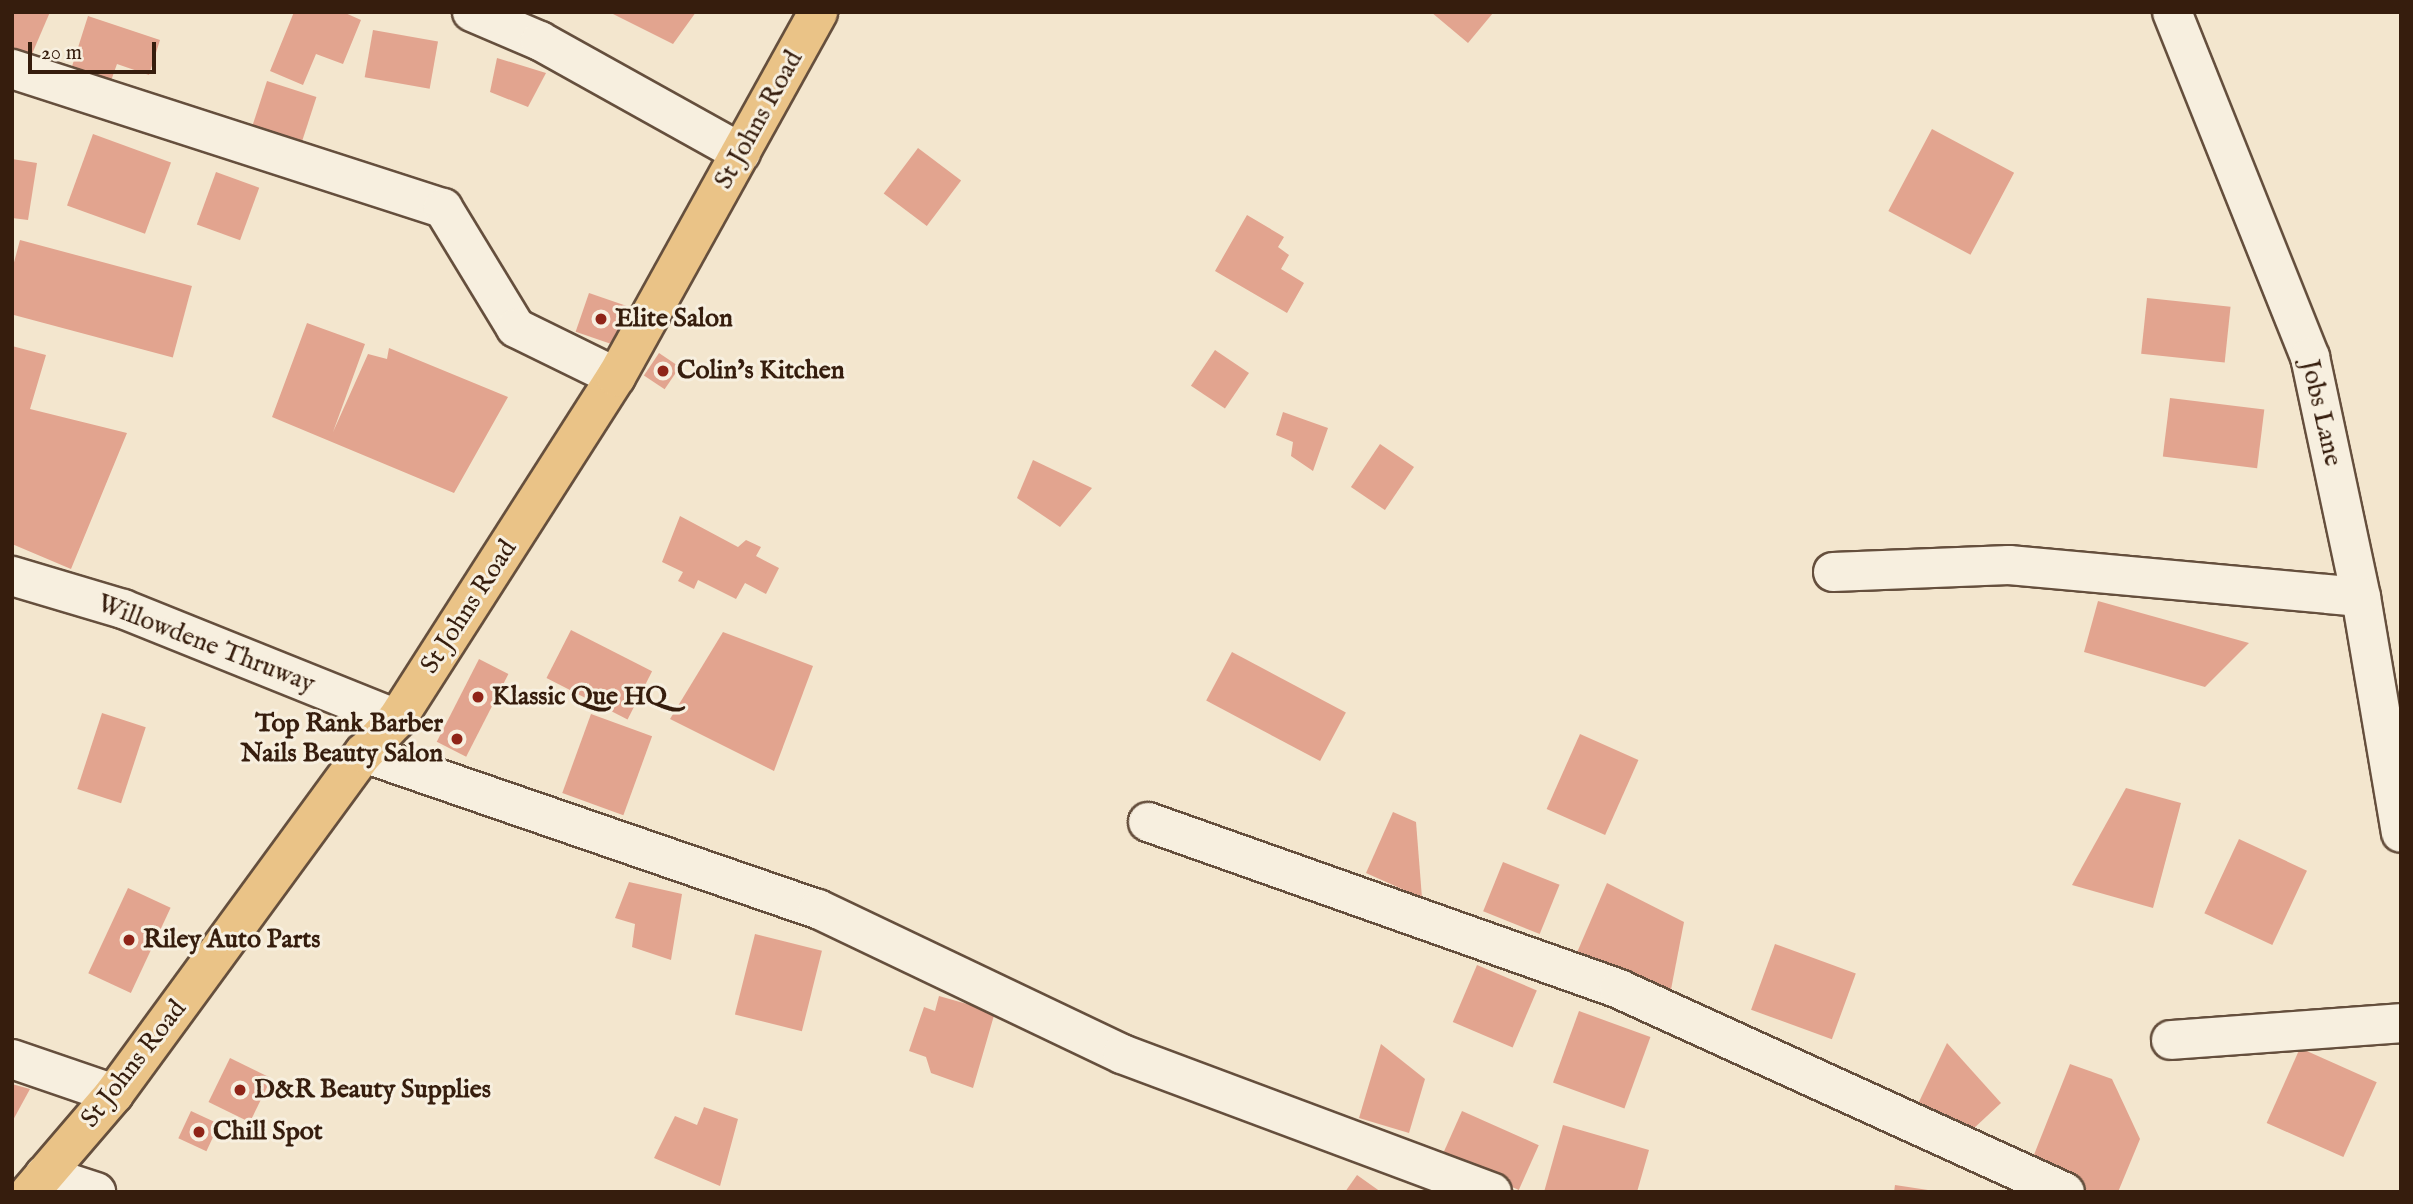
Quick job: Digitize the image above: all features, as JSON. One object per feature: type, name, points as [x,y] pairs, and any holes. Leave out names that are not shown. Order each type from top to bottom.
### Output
[{"type":"main road","name":"St Johns Road","points":[[37,1183],[114,1094],[364,753],[397,719],[616,377],[818,12]]},
{"type":"street","points":[[472,12],[540,41],[741,153]]},
{"type":"street","name":"Jobs Lane","points":[[2172,12],[2310,357],[2361,597],[2401,833]]},
{"type":"street","points":[[12,69],[443,208],[516,328],[616,377]]},
{"type":"street","points":[[1833,572],[2009,565],[2361,597]]},
{"type":"street","name":"Willowdene Thruway","points":[[12,576],[122,609],[397,719]]},
{"type":"street","points":[[364,753],[818,909],[1122,1054],[1492,1192]]},
{"type":"street","points":[[1148,822],[1619,989],[2065,1192]]},
{"type":"street","points":[[2171,1040],[2401,1023]]},
{"type":"street","points":[[12,1059],[114,1094]]},
{"type":"street","points":[[37,1183],[96,1192]]},
{"type":"building","points":[[12,12],[50,12],[29,61],[12,54]]},
{"type":"building","points":[[294,12],[343,12],[361,20],[343,64],[316,54],[303,85],[270,71]]},
{"type":"building","points":[[609,12],[696,12],[673,44]]},
{"type":"building","points":[[1431,12],[1491,12],[1493,13],[1468,43]]},
{"type":"building","points":[[88,16],[160,40],[149,75],[117,64],[107,92],[68,79]]},
{"type":"building","points":[[373,30],[438,41],[430,89],[365,77]]},
{"type":"building","points":[[497,58],[546,73],[528,107],[490,92]]},
{"type":"building","points":[[267,81],[316,97],[301,145],[252,129]]},
{"type":"building","points":[[1932,129],[2014,173],[1970,255],[1888,211]]},
{"type":"building","points":[[93,134],[171,162],[145,234],[67,205]]},
{"type":"building","points":[[918,148],[961,180],[927,226],[884,194]]},
{"type":"building","points":[[12,159],[37,163],[28,220],[12,218]]},
{"type":"building","points":[[216,172],[259,188],[240,240],[197,225]]},
{"type":"building","points":[[1247,215],[1284,237],[1278,247],[1289,255],[1281,269],[1304,283],[1287,313],[1215,271]]},
{"type":"building","points":[[20,240],[192,286],[173,358],[12,314],[12,270]]},
{"type":"building","name":"Elite Salon","points":[[589,293],[627,306],[613,345],[576,332]]},
{"type":"building","points":[[2147,298],[2231,307],[2225,362],[2141,354]]},
{"type":"building","points":[[307,323],[365,344],[333,432],[368,354],[387,359],[389,348],[508,397],[454,493],[272,417]]},
{"type":"building","points":[[12,346],[46,355],[30,409],[127,433],[71,569],[12,544]]},
{"type":"building","points":[[1215,350],[1249,373],[1225,409],[1191,386]]},
{"type":"building","name":"Colin's Kitchen","points":[[659,353],[680,367],[665,389],[644,375]]},
{"type":"building","points":[[2170,398],[2264,410],[2257,468],[2163,457]]},
{"type":"building","points":[[1283,412],[1328,428],[1313,471],[1291,456],[1293,442],[1276,435]]},
{"type":"building","points":[[1380,444],[1414,467],[1385,510],[1351,487]]},
{"type":"building","points":[[1033,460],[1092,488],[1060,527],[1017,498]]},
{"type":"building","points":[[680,516],[738,547],[746,540],[761,547],[756,556],[779,568],[766,594],[745,583],[736,599],[698,580],[694,589],[678,581],[683,572],[662,562]]},
{"type":"building","points":[[2098,601],[2249,643],[2205,687],[2084,652]]},
{"type":"building","points":[[571,630],[652,671],[628,719],[546,678]]},
{"type":"building","points":[[723,632],[813,666],[774,771],[670,719]]},
{"type":"building","points":[[1232,652],[1346,713],[1320,761],[1206,701]]},
{"type":"building","name":"Klassic Que HQ","points":[[479,659],[508,674],[466,757],[437,742]]},
{"type":"building","points":[[102,713],[146,727],[121,803],[77,789]]},
{"type":"building","points":[[591,714],[652,736],[623,815],[562,793]]},
{"type":"building","points":[[1580,734],[1638,760],[1605,835],[1547,809]]},
{"type":"building","points":[[2126,788],[2181,803],[2153,908],[2072,885]]},
{"type":"building","points":[[1393,812],[1416,822],[1422,898],[1366,873]]},
{"type":"building","points":[[2239,839],[2307,871],[2272,945],[2204,913]]},
{"type":"building","points":[[1503,862],[1560,885],[1540,934],[1483,911]]},
{"type":"building","points":[[629,882],[682,894],[671,960],[632,947],[635,924],[615,918]]},
{"type":"building","points":[[1607,883],[1684,922],[1668,1005],[1569,971]]},
{"type":"building","name":"Riley Auto Parts","points":[[128,888],[171,908],[131,993],[88,973]]},
{"type":"building","points":[[755,934],[822,951],[802,1031],[735,1015]]},
{"type":"building","points":[[1775,944],[1856,973],[1832,1039],[1751,1010]]},
{"type":"building","points":[[1477,965],[1537,990],[1513,1047],[1453,1022]]},
{"type":"building","points":[[939,996],[995,1012],[973,1088],[931,1073],[926,1057],[909,1051],[924,1007],[935,1011]]},
{"type":"building","points":[[1579,1011],[1650,1037],[1624,1108],[1553,1082]]},
{"type":"building","points":[[1947,1043],[2001,1103],[1972,1130],[1918,1104]]},
{"type":"building","points":[[1381,1044],[1425,1079],[1409,1133],[1359,1118]]},
{"type":"building","points":[[2300,1048],[2377,1082],[2343,1157],[2267,1123]]},
{"type":"building","name":"D&R Beauty Supplies","points":[[230,1058],[271,1078],[250,1122],[209,1102]]},
{"type":"building","points":[[2070,1064],[2112,1079],[2140,1139],[2118,1192],[2065,1192],[2026,1175]]},
{"type":"building","points":[[12,1084],[30,1089],[12,1122]]},
{"type":"building","points":[[704,1107],[738,1119],[720,1186],[654,1158],[675,1116],[697,1125]]},
{"type":"building","name":"Chill Spot","points":[[191,1111],[219,1124],[206,1151],[178,1138]]},
{"type":"building","points":[[1462,1111],[1539,1145],[1519,1190],[1442,1156]]},
{"type":"building","points":[[1563,1125],[1649,1150],[1637,1192],[1544,1192]]},
{"type":"building","points":[[1357,1175],[1381,1192],[1345,1192]]},
{"type":"building","points":[[1895,1185],[1928,1190],[1928,1192],[1894,1192]]},
{"type":"place","name":"Elite Salon","points":[[601,319]]},
{"type":"place","name":"Colin's Kitchen","points":[[663,371]]},
{"type":"place","name":"Klassic Que HQ","points":[[478,697]]},
{"type":"place","name":"Top Rank Barber Nails Beauty Salon","points":[[457,739]]},
{"type":"place","name":"Riley Auto Parts","points":[[129,940]]},
{"type":"place","name":"D&R Beauty Supplies","points":[[240,1090]]},
{"type":"place","name":"Chill Spot","points":[[199,1132]]}]
